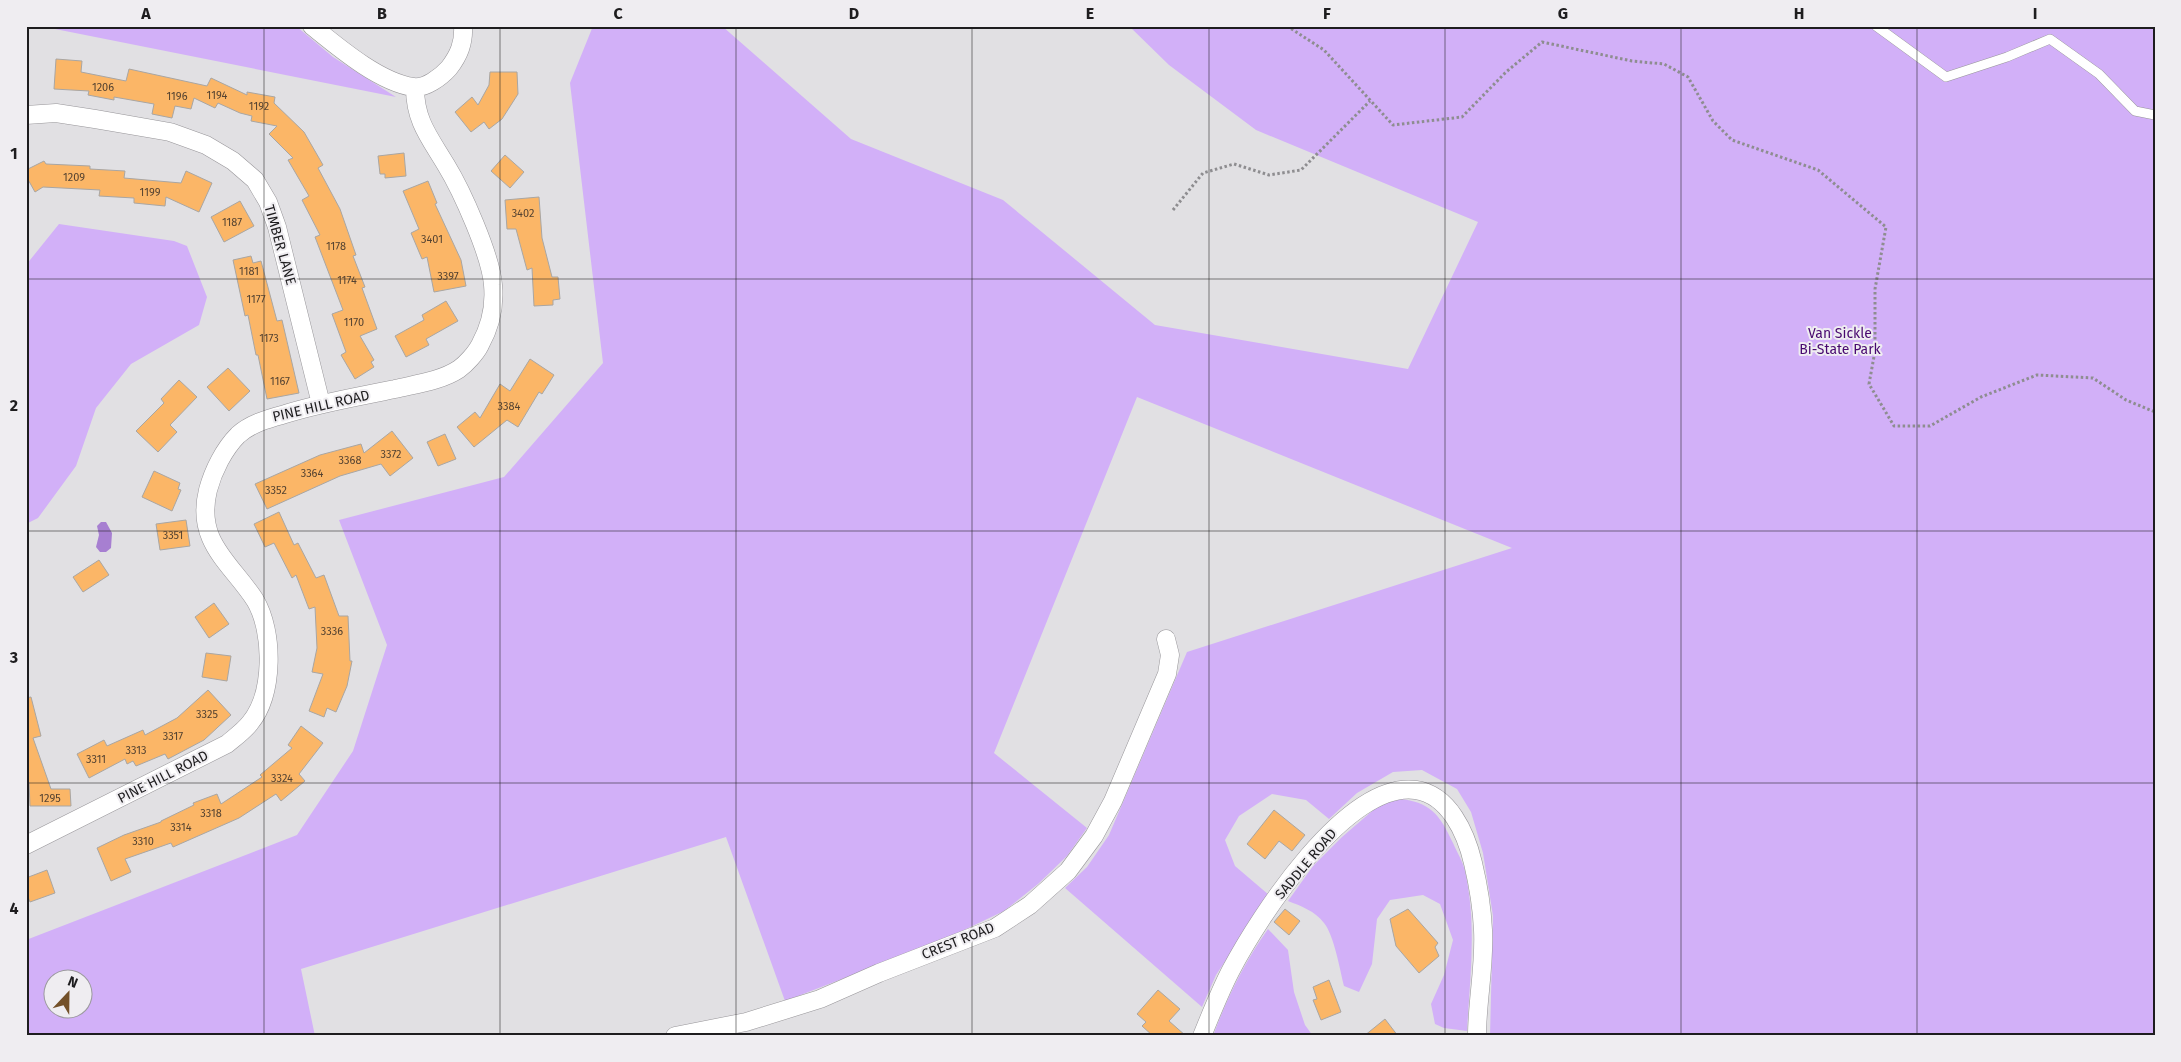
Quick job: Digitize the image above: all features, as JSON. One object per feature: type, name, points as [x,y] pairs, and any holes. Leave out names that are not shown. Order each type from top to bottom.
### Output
[{"type":"street","points":[[312,26],[374,71],[415,88],[430,84],[445,72],[457,57],[464,37],[463,26]]},
{"type":"street","name":"PINE HILL ROAD","points":[[26,845],[227,744],[251,723],[267,688],[269,660],[267,632],[255,601],[213,546],[206,518],[208,491],[220,460],[238,435],[259,422],[321,404],[428,382],[460,368],[479,347],[492,318],[494,284],[484,249],[447,166],[418,116],[415,88]]},
{"type":"street","name":"TIMBER LANE","points":[[26,115],[56,113],[170,132],[206,145],[233,161],[255,180],[268,202],[277,227],[321,404]]},
{"type":"street","name":"CREST ROAD","points":[[675,1036],[746,1022],[820,999],[879,973],[995,928],[1030,905],[1068,871],[1094,836],[1113,800],[1167,674],[1170,655],[1166,639]]},
{"type":"street","name":"SADDLE ROAD","points":[[1202,1036],[1231,970],[1257,926],[1294,874],[1322,840],[1354,812],[1378,796],[1403,788],[1427,792],[1446,805],[1459,826],[1472,861],[1483,931],[1477,1036]]},
{"type":"lane","points":[[1876,26],[1946,77],[2007,57],[2050,39],[2099,74],[2134,110],[2155,115]]},
{"type":"path","points":[[1287,26],[1324,50],[1393,125],[1462,117],[1506,72],[1542,42],[1632,61],[1664,64],[1688,77],[1712,121],[1732,140],[1818,170],[1886,227],[1874,289],[1875,351],[1869,384],[1894,426],[1930,426],[1981,397],[2037,375],[2092,378],[2126,400],[2155,412]]},
{"type":"path","points":[[1172,210],[1203,173],[1234,164],[1269,175],[1301,170],[1370,101]]},
{"type":"green space","points":[[40,26],[296,26],[333,57],[396,97]]},
{"type":"green space","name":"Van Sickle Bi-State Park","points":[[593,26],[722,26],[851,139],[1003,200],[1155,325],[1408,369],[1478,222],[1256,130],[1169,65],[1129,26],[2155,26],[2155,1036],[1490,1036],[1493,916],[1483,853],[1471,812],[1457,789],[1422,770],[1393,772],[1357,793],[1329,819],[1306,800],[1272,794],[1239,816],[1225,840],[1235,866],[1269,895],[1216,975],[1202,1007],[1065,888],[1087,867],[1109,835],[1187,652],[1512,548],[1137,397],[994,753],[1087,828],[1067,856],[1038,884],[1004,911],[943,940],[785,1001],[726,837],[301,969],[315,1036],[26,1036],[26,940],[297,835],[353,751],[387,645],[339,520],[504,477],[603,363],[570,83]]},
{"type":"green space","points":[[59,224],[174,241],[187,246],[207,297],[199,325],[131,364],[96,408],[76,466],[38,518],[26,524],[26,265]]},
{"type":"green space","points":[[1398,799],[1418,803],[1433,811],[1448,833],[1464,868],[1469,891],[1472,931],[1467,1031],[1444,1028],[1435,1024],[1431,1004],[1444,975],[1453,940],[1440,904],[1423,895],[1390,900],[1377,919],[1372,964],[1359,992],[1344,986],[1339,962],[1328,928],[1312,912],[1288,901],[1313,866],[1342,837],[1378,806]]},
{"type":"green space","points":[[1268,929],[1288,950],[1294,992],[1305,1025],[1313,1036],[1213,1036],[1237,981]]},
{"type":"shaded area","points":[[101,522],[106,522],[112,533],[111,548],[106,552],[100,552],[96,547],[99,535],[97,526]]},
{"type":"building","points":[[56,59],[82,61],[81,72],[126,81],[129,69],[207,86],[211,78],[247,95],[247,92],[275,97],[274,103],[304,132],[323,165],[318,168],[340,209],[356,255],[353,256],[365,287],[362,288],[377,329],[360,336],[374,360],[371,362],[374,367],[355,379],[341,355],[346,352],[332,314],[343,310],[315,237],[320,235],[302,200],[309,196],[288,160],[293,158],[269,134],[277,126],[251,121],[252,116],[218,103],[215,108],[194,98],[191,109],[175,106],[172,118],[152,114],[154,104],[114,97],[114,100],[88,95],[89,91],[54,89]]},
{"type":"building","points":[[490,72],[517,72],[518,94],[502,119],[489,129],[484,122],[471,132],[455,112],[472,97],[478,105],[489,85]]},
{"type":"building","points":[[404,153],[406,176],[385,178],[385,174],[380,174],[378,156]]},
{"type":"building","points":[[505,155],[524,172],[510,188],[491,171]]},
{"type":"building","points":[[44,161],[46,164],[90,166],[90,169],[125,171],[124,178],[181,183],[186,171],[212,183],[199,212],[166,197],[165,206],[134,203],[134,198],[99,196],[100,190],[43,187],[35,192],[26,176],[26,170]]},
{"type":"building","points":[[428,181],[437,203],[435,204],[461,260],[466,286],[434,292],[427,257],[422,259],[411,233],[419,229],[403,191]]},
{"type":"building","points":[[539,197],[542,238],[552,277],[558,277],[560,299],[553,300],[553,305],[534,306],[532,268],[527,270],[516,229],[507,229],[505,200]]},
{"type":"building","points":[[240,201],[254,226],[224,242],[211,217]]},
{"type":"building","points":[[251,256],[253,263],[261,261],[277,321],[282,320],[299,393],[267,399],[258,355],[256,355],[248,315],[245,316],[233,260]]},
{"type":"building","points":[[446,301],[458,321],[426,339],[429,345],[406,357],[395,336],[424,320],[422,315]]},
{"type":"building","points":[[530,359],[554,375],[542,394],[539,392],[518,427],[507,420],[474,447],[457,427],[475,412],[480,418],[500,384],[510,391]]},
{"type":"building","points":[[228,368],[250,391],[229,411],[207,387]]},
{"type":"building","points":[[179,380],[197,397],[170,425],[177,432],[158,452],[136,431],[164,403],[161,399]]},
{"type":"building","points":[[392,431],[413,458],[390,476],[381,464],[340,476],[267,509],[255,484],[320,455],[361,444],[364,453]]},
{"type":"building","points":[[445,434],[456,459],[438,466],[427,442]]},
{"type":"building","points":[[154,471],[180,483],[178,489],[181,490],[172,511],[142,497]]},
{"type":"building","points":[[279,512],[294,545],[298,543],[316,578],[324,575],[339,616],[348,616],[350,661],[352,661],[347,686],[336,712],[327,708],[324,717],[309,711],[323,674],[312,672],[317,648],[315,607],[309,609],[296,575],[292,578],[274,543],[265,547],[254,524]]},
{"type":"building","points":[[186,520],[190,546],[160,550],[156,524]]},
{"type":"building","points":[[99,560],[109,575],[83,592],[73,577]]},
{"type":"building","points":[[214,603],[229,624],[209,638],[195,617]]},
{"type":"building","points":[[206,653],[231,656],[227,681],[202,677]]},
{"type":"building","points":[[208,690],[231,715],[204,740],[168,759],[165,754],[136,766],[133,761],[127,764],[125,759],[89,778],[77,754],[104,740],[107,746],[143,730],[145,735],[177,718]]},
{"type":"building","points":[[31,697],[41,736],[33,738],[51,789],[70,789],[71,806],[30,806],[29,782],[26,783],[26,698]]},
{"type":"building","points":[[301,726],[323,743],[299,774],[305,781],[281,801],[276,794],[239,818],[173,847],[171,843],[125,859],[131,872],[111,881],[97,848],[124,835],[161,822],[194,805],[193,803],[217,794],[221,804],[262,777],[260,775],[292,748],[288,745]]},
{"type":"building","points":[[1274,810],[1305,835],[1292,851],[1279,841],[1265,859],[1247,844]]},
{"type":"building","points":[[47,870],[55,893],[30,902],[26,892],[26,878]]},
{"type":"building","points":[[1285,909],[1300,921],[1289,935],[1274,922]]},
{"type":"building","points":[[1408,909],[1438,943],[1435,947],[1439,956],[1419,973],[1396,946],[1390,919]]},
{"type":"building","points":[[1329,980],[1341,1012],[1321,1020],[1313,1000],[1317,999],[1313,987]]},
{"type":"building","points":[[1158,990],[1180,1009],[1169,1021],[1186,1036],[1153,1036],[1142,1026],[1146,1022],[1137,1014]]},
{"type":"building","points":[[1385,1019],[1398,1036],[1364,1036]]}]
